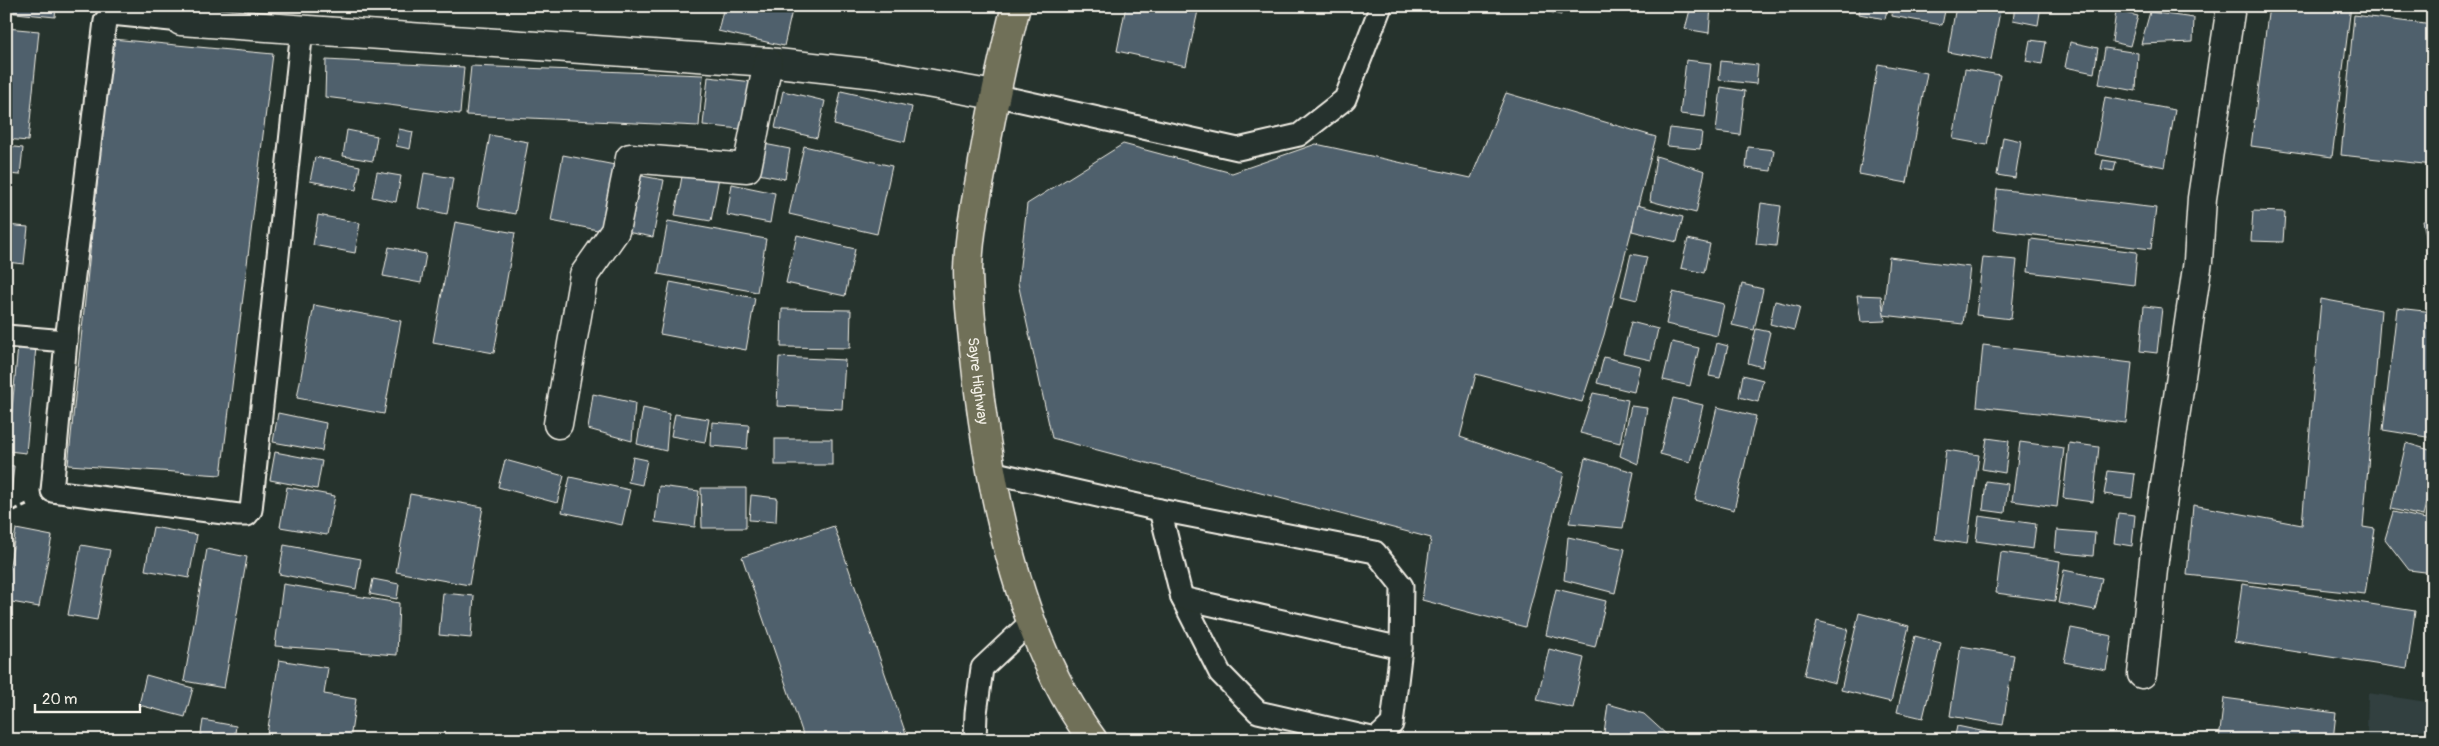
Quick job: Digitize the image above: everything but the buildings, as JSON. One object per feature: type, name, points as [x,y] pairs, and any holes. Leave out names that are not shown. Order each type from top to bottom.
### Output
[{"type":"highway","name":"Sayre Highway","points":[[1016,6],[994,94],[971,232],[968,269],[977,377],[991,472],[1013,562],[1032,621],[1084,735]]},
{"type":"street","points":[[2142,674],[2154,560],[2198,261],[2202,198],[2232,6]]},
{"type":"street","points":[[182,14],[302,29],[768,62],[876,74],[994,94]]},
{"type":"street","points":[[558,424],[584,275],[615,231],[630,158],[747,168],[768,62]]},
{"type":"lane","points":[[994,94],[1238,149],[1298,135],[1345,100],[1381,6]]},
{"type":"lane","points":[[182,14],[111,14],[105,21],[66,341],[52,491],[247,515],[251,510],[302,29]]},
{"type":"lane","points":[[6,336],[66,341]]},
{"type":"lane","points":[[991,472],[1160,510],[1375,552],[1402,586],[1401,648],[1392,724],[1376,739],[1258,712],[1220,673],[1182,598],[1160,510]]},
{"type":"lane","points":[[1182,598],[1401,648]]},
{"type":"lane","points":[[975,740],[976,713],[982,668],[1032,621]]},
{"type":"shaded area","points":[[2368,693],[2433,703],[2433,740],[2367,740]]}]
